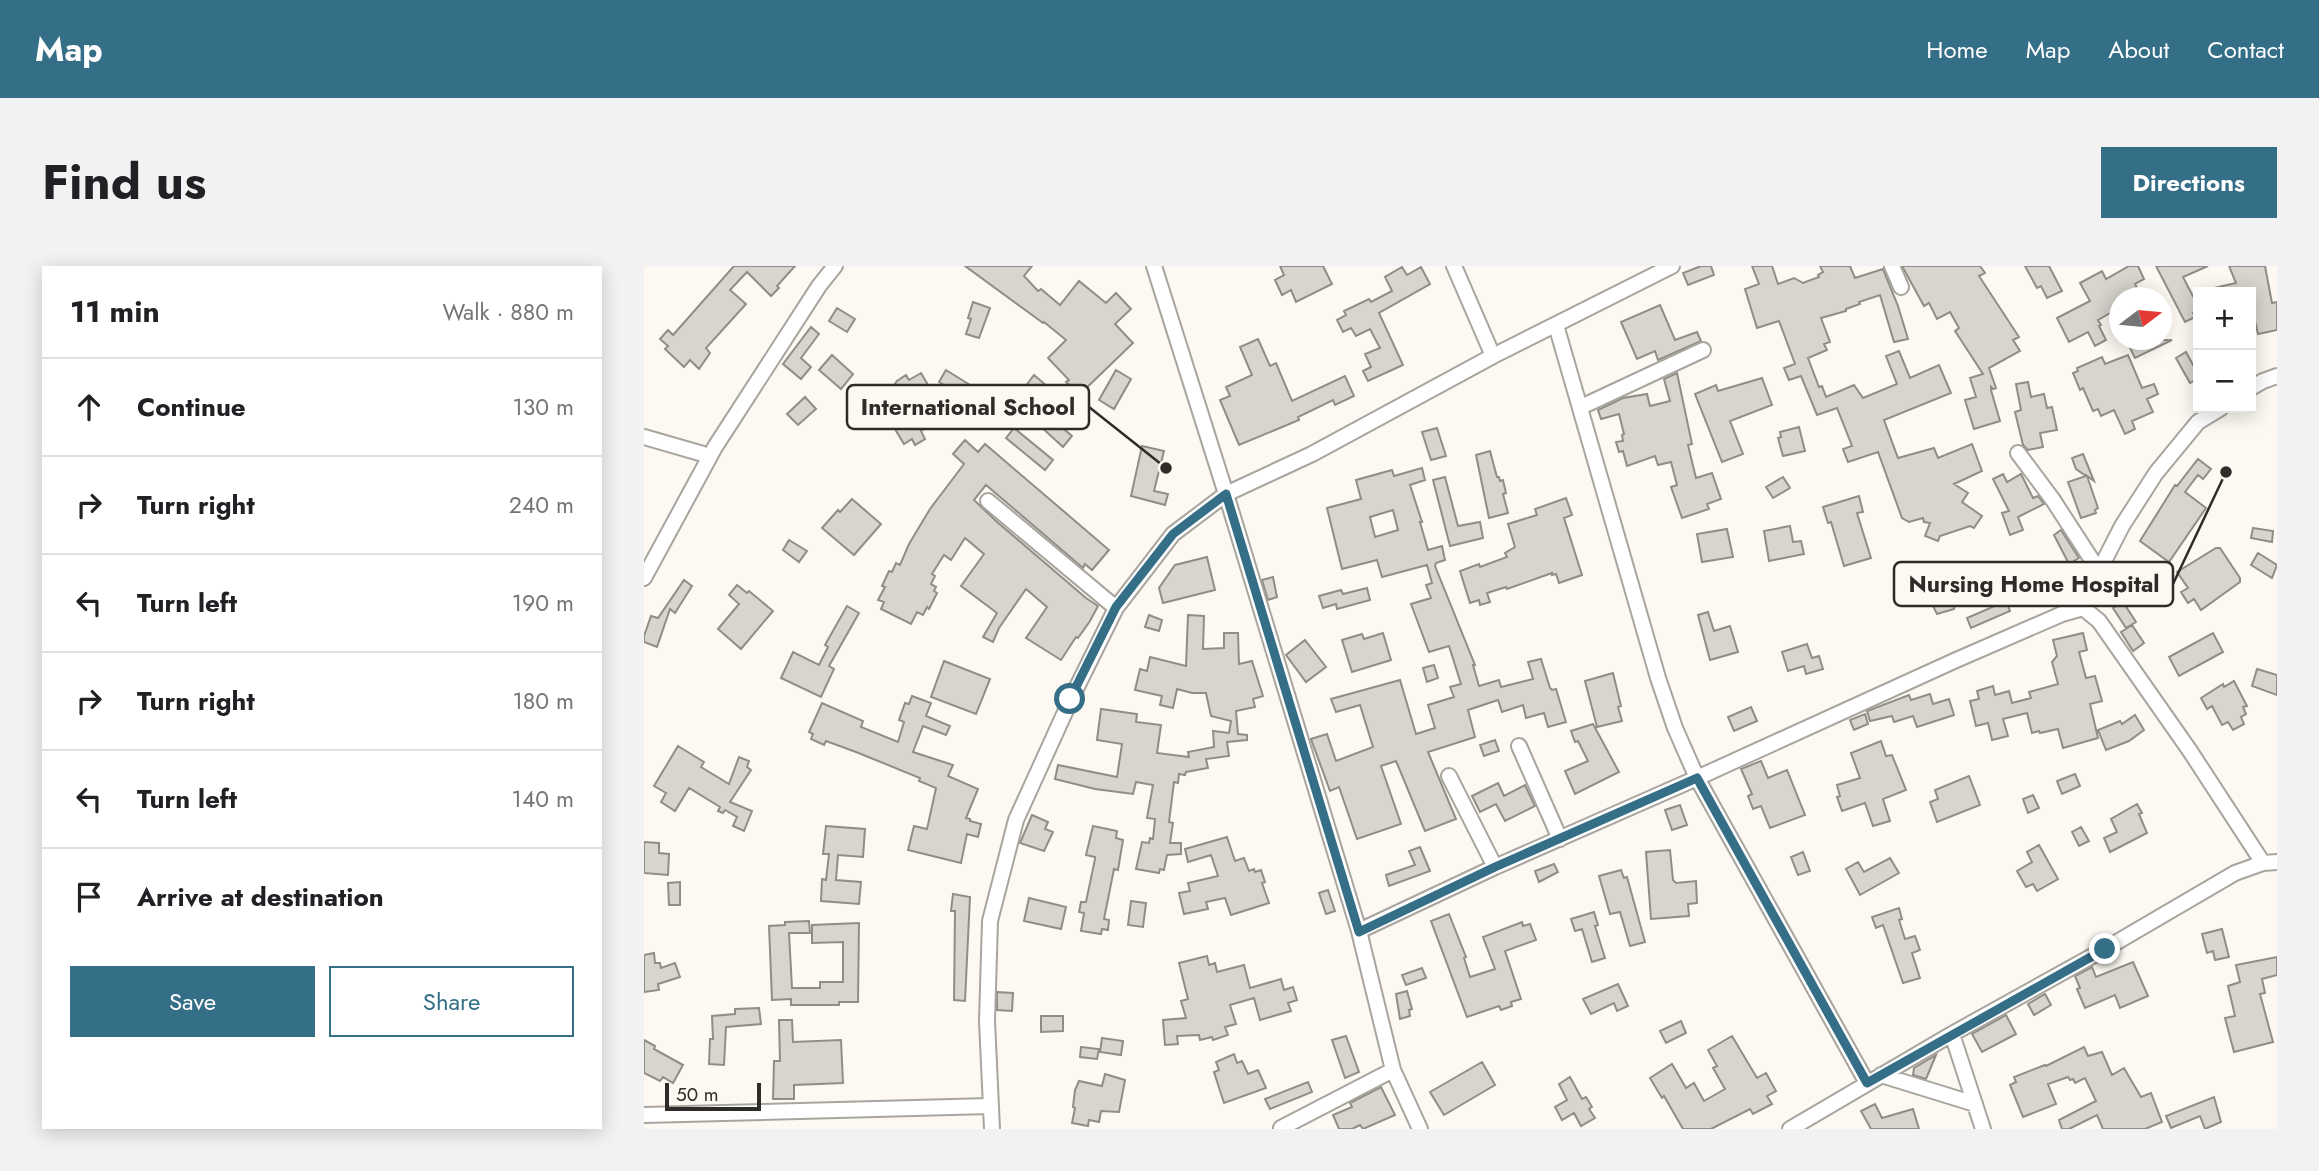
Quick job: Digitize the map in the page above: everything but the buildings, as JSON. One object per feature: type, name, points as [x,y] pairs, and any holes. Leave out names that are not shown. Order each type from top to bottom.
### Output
[{"type":"street","points":[[644,578],[710,456],[819,286],[835,266]]},
{"type":"street","points":[[1154,266],[1359,932],[1393,1070],[1420,1129]]},
{"type":"street","points":[[1454,266],[1493,356]]},
{"type":"street","points":[[992,1129],[987,1021],[990,921],[1016,820],[1070,699],[1116,607],[1173,534],[1226,494],[1312,454],[1493,356],[1672,266]]},
{"type":"street","points":[[1892,266],[1901,287]]},
{"type":"street","points":[[1556,325],[1658,678],[1675,728],[1697,778],[1867,1083]]},
{"type":"street","points":[[1581,408],[1703,349]]},
{"type":"street","points":[[2256,385],[2277,376]]},
{"type":"street","points":[[1359,932],[1495,867],[1954,661],[2062,614],[2083,608],[2098,571],[2122,526],[2156,473],[2198,422],[2213,413]]},
{"type":"street","points":[[644,438],[710,456]]},
{"type":"street","points":[[2018,453],[2053,499],[2098,571]]},
{"type":"street","points":[[988,501],[1116,607]]},
{"type":"street","points":[[1790,1129],[2235,873],[2270,862],[2099,621],[2083,608]]},
{"type":"street","points":[[1520,746],[1560,839]]},
{"type":"street","points":[[1449,776],[1495,867]]},
{"type":"street","points":[[1952,1034],[1983,1129]]},
{"type":"street","points":[[1281,1129],[1393,1070]]},
{"type":"street","points":[[1881,1075],[1975,1104]]},
{"type":"street","points":[[644,1115],[990,1106]]},
{"type":"place","name":"International School","points":[[1166,468]]},
{"type":"place","name":"Nursing Home Hospital","points":[[2226,472]]},
{"type":"route","points":[[1070,699],[1116,607],[1173,534],[1226,494],[1359,932],[1495,867],[1697,778],[1867,1083],[2105,949]]}]
